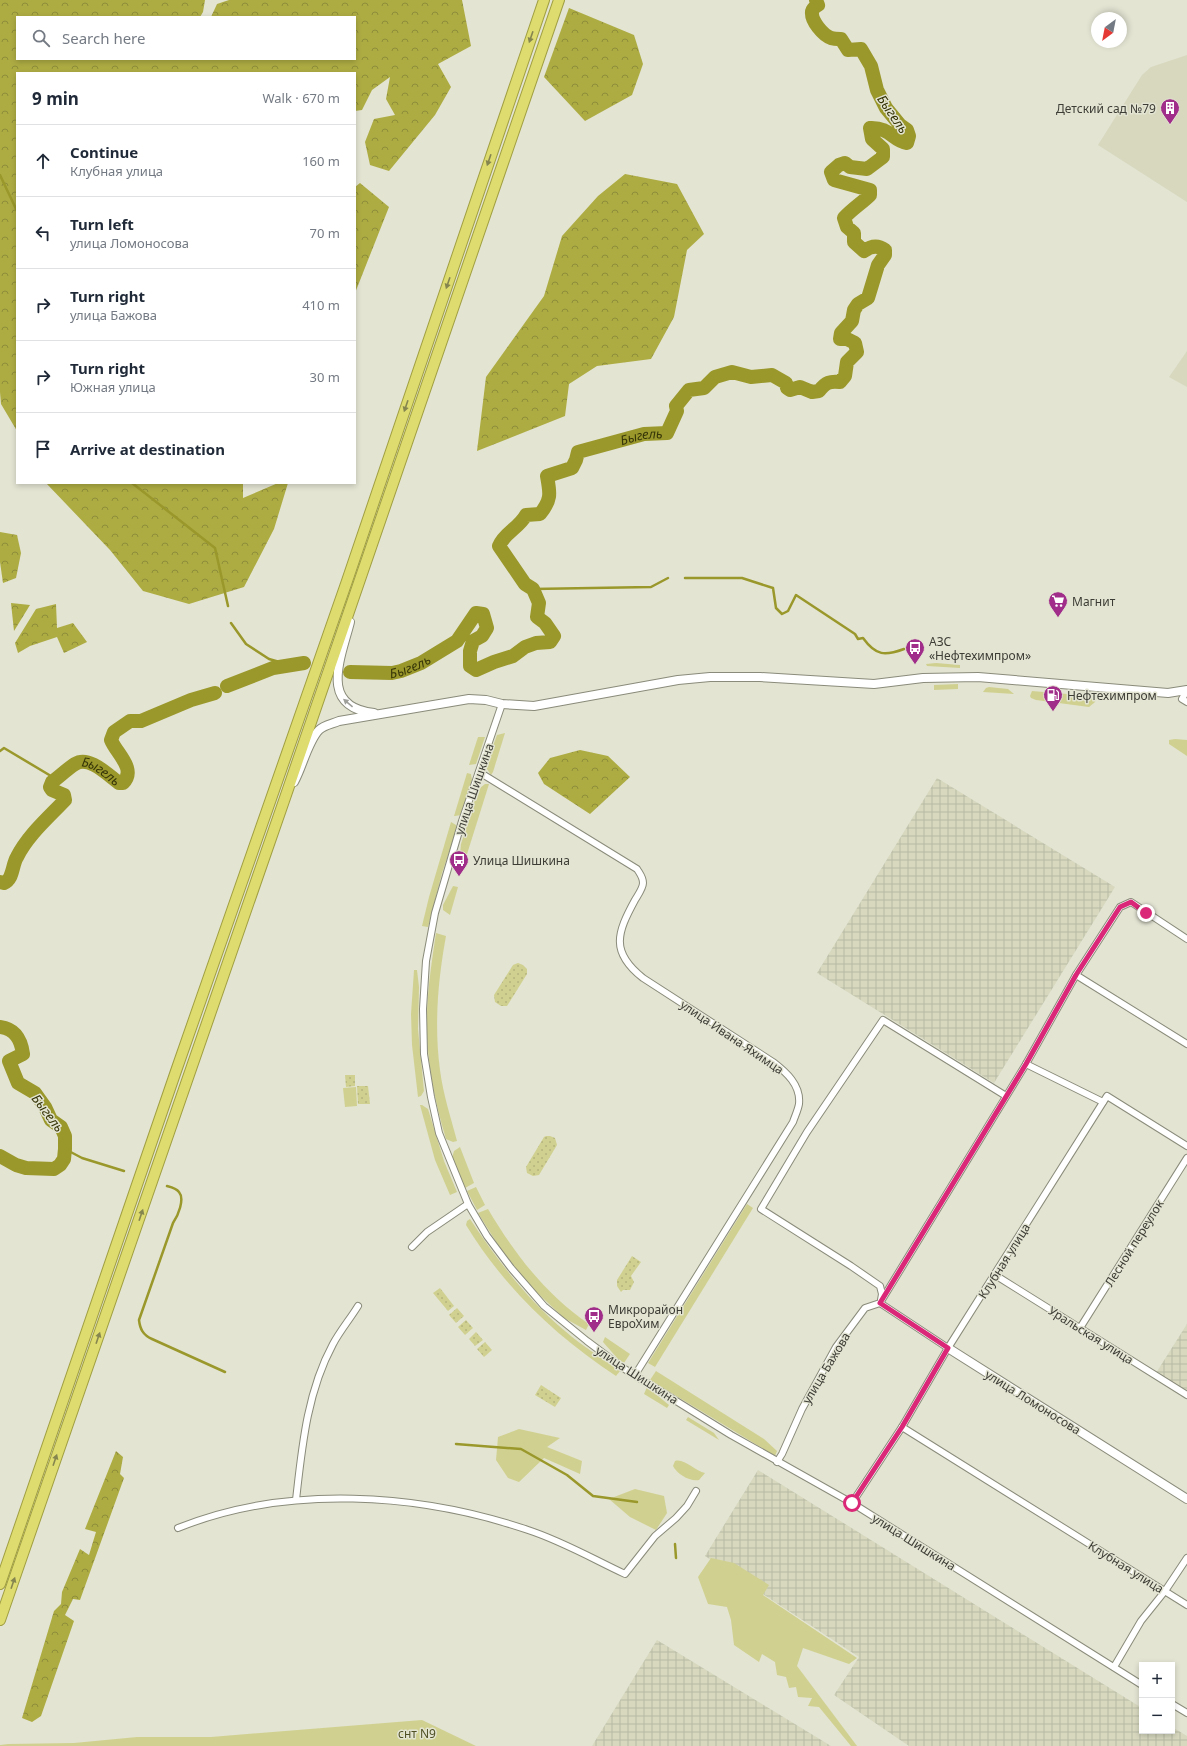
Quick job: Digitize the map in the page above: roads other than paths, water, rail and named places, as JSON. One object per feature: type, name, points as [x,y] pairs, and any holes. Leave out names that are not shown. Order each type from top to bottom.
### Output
[{"type":"highway","points":[[0,1584],[171,1086],[347,581],[544,0]]},
{"type":"highway","points":[[0,1620],[359,584],[559,0]]},
{"type":"street","points":[[359,584],[336,676],[339,691],[344,700],[352,707],[363,712],[384,714]]},
{"type":"street","points":[[286,795],[301,770],[313,737],[326,725],[339,721],[469,699],[486,700],[502,704],[534,706],[678,680],[710,677],[760,676],[874,684],[923,678],[978,676],[1168,693],[1187,690],[1184,701]]},
{"type":"street","name":"улица Шишкина","points":[[502,704],[462,821],[435,914],[426,961],[423,1009],[424,1054],[439,1133],[468,1204],[487,1236],[511,1268],[544,1306],[587,1341],[635,1375],[731,1435],[852,1503],[1139,1683]]},
{"type":"street","name":"улица Ивана Яхимца","points":[[479,772],[637,870],[643,878],[644,885],[623,922],[620,936],[622,952],[630,968],[773,1062],[787,1073],[796,1087],[799,1102],[793,1122],[635,1375]]},
{"type":"street","points":[[880,1303],[1026,1064],[1076,975],[1120,907],[1131,902],[1187,939]]},
{"type":"street","points":[[1076,975],[1187,1044]]},
{"type":"street","points":[[880,1303],[882,1294],[880,1286],[761,1209],[807,1132],[883,1020],[1006,1096]]},
{"type":"street","points":[[1026,1064],[1103,1102]]},
{"type":"street","name":"Клубная улица","points":[[852,1503],[902,1427],[948,1348],[996,1275],[1107,1096],[1187,1146]]},
{"type":"street","name":"Лесной переулок","points":[[1080,1328],[1187,1158]]},
{"type":"street","points":[[412,1247],[427,1232],[468,1204]]},
{"type":"street","name":"Уральская улица","points":[[996,1275],[1187,1395]]},
{"type":"street","name":"улица Ломоносова","points":[[880,1303],[948,1348],[1187,1498]]},
{"type":"street","name":"улица Бажова","points":[[777,1462],[802,1409],[836,1347],[865,1308],[880,1303]]},
{"type":"street","points":[[296,1500],[302,1443],[309,1408],[322,1367],[333,1343],[358,1306]]},
{"type":"street","name":"Клубная улица","points":[[902,1427],[1187,1605]]},
{"type":"street","points":[[178,1528],[199,1520],[250,1508],[296,1500],[364,1500],[402,1502],[477,1515],[530,1531],[625,1574],[655,1536],[676,1518],[687,1506],[696,1491]]},
{"type":"street","points":[[1114,1667],[1141,1621],[1165,1591],[1187,1558]]},
{"type":"street","points":[[1175,1706],[1187,1713]]},
{"type":"waterway","name":"Быгель","points":[[350,672],[392,673],[421,663],[457,641],[476,613],[483,614],[487,628],[482,636],[473,641],[470,651],[470,666],[476,670],[513,656],[525,647],[536,643],[550,642],[554,636],[545,623],[537,617],[539,603],[533,589],[525,584],[499,546],[501,541],[520,524],[526,515],[540,514],[544,509],[549,496],[547,476],[572,468],[578,452],[644,434],[667,433],[677,411],[676,406],[689,390],[704,388],[715,377],[732,372],[751,377],[772,375],[786,383],[787,388],[790,390],[800,387],[812,392],[819,391],[828,383],[840,382],[845,376],[847,362],[857,352],[855,343],[847,339],[840,339],[841,333],[852,321],[854,310],[858,304],[868,298],[878,265],[885,255],[885,250],[880,247],[874,247],[864,251],[854,242],[854,233],[847,227],[844,218],[870,195],[870,190],[834,180],[831,172],[839,165],[845,163],[850,167],[867,169],[883,157],[883,149],[872,139],[870,128],[877,128],[887,132],[902,142],[907,143],[909,136],[907,130],[900,125],[886,108],[877,90],[871,66],[861,49],[848,50],[841,39],[831,38],[821,31],[815,23],[812,12],[818,5],[816,0]]},
{"type":"waterway","points":[[0,175],[16,209]]},
{"type":"waterway","points":[[133,484],[215,548],[228,606]]},
{"type":"waterway","points":[[533,589],[651,587],[668,578]]},
{"type":"waterway","points":[[685,578],[742,578],[773,588],[776,608],[782,614],[788,611],[796,595],[855,634],[858,639],[863,638],[872,648],[877,651],[881,653],[891,653],[904,649]]},
{"type":"waterway","points":[[231,623],[246,644],[269,659],[290,665]]},
{"type":"waterway","name":"Быгель","points":[[227,686],[273,668],[304,663]]},
{"type":"waterway","name":"Быгель","points":[[0,882],[4,883],[9,879],[15,860],[27,841],[65,800],[64,795],[52,790],[50,787],[52,782],[75,764],[86,762],[98,767],[119,783],[123,783],[127,778],[128,772],[124,761],[111,740],[114,732],[130,721],[141,721],[191,700],[215,693]]},
{"type":"waterway","points":[[0,751],[4,748],[56,779]]},
{"type":"waterway","name":"Быгель","points":[[0,1027],[13,1032],[21,1044],[23,1054],[9,1061],[18,1083],[35,1093],[45,1107],[51,1120],[61,1127],[65,1136],[64,1159],[60,1165],[54,1169],[26,1168],[16,1165],[0,1156]]},
{"type":"waterway","points":[[65,1149],[82,1158],[124,1171]]},
{"type":"waterway","points":[[167,1186],[179,1192],[181,1195],[181,1203],[139,1320],[140,1326],[144,1334],[149,1337],[225,1372]]},
{"type":"waterway","points":[[456,1444],[521,1449],[567,1475],[593,1496],[637,1502]]},
{"type":"waterway","points":[[675,1544],[676,1558]]},
{"type":"place","name":"Детский сад №79","points":[[1170,125]]},
{"type":"place","name":"Магнит","points":[[1058,618]]},
{"type":"place","name":"АЗС «Нефтехимпром»","points":[[915,665]]},
{"type":"place","name":"Нефтехимпром","points":[[1053,712]]},
{"type":"place","name":"Улица Шишкина","points":[[459,877]]},
{"type":"place","name":"Микрорайон ЕвроХим","points":[[594,1333]]},
{"type":"park label","name":"снт N9","points":[[417,1733]]}]
